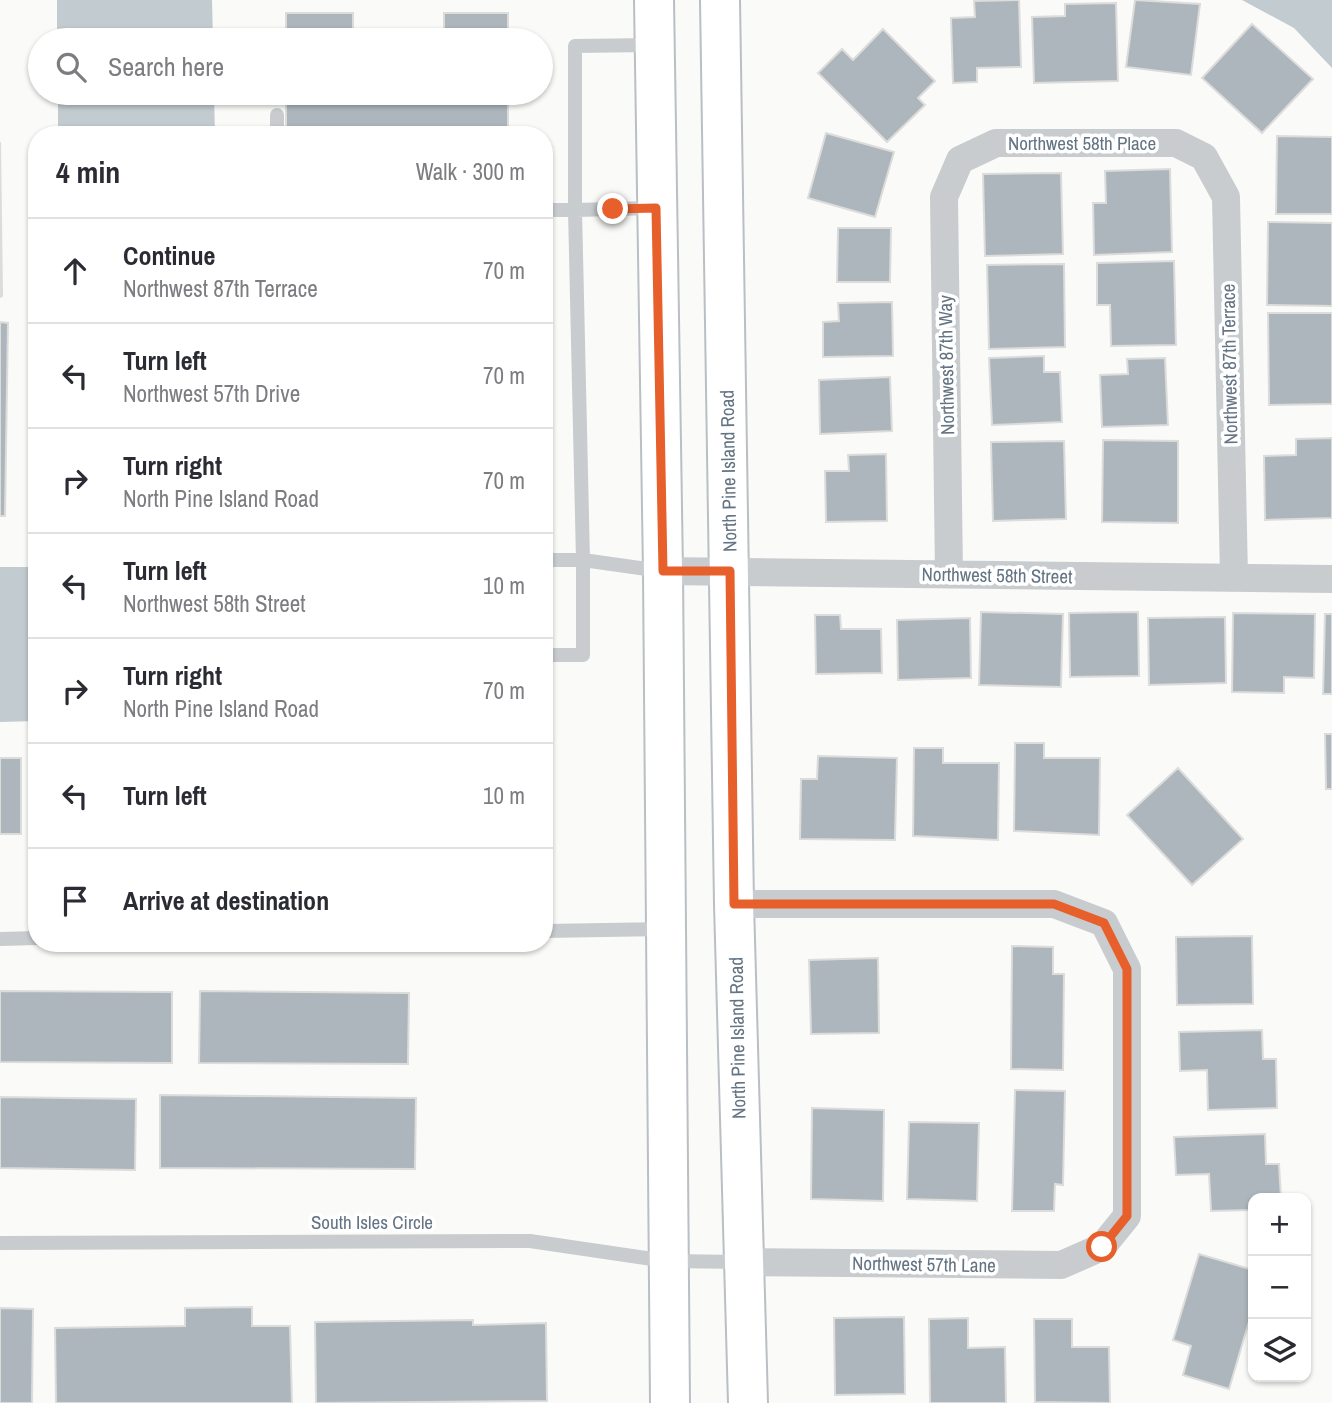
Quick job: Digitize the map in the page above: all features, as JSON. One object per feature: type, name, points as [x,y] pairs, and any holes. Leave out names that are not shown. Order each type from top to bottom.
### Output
[{"type":"main road","points":[[654,0],[663,571],[666,1261],[670,1403]]},
{"type":"main road","name":"North Pine Island Road","points":[[720,0],[734,904],[748,1403]]},
{"type":"street","name":"Northwest 58th Place","points":[[960,160],[996,143],[1176,143],[1204,157]]},
{"type":"street","name":"Northwest 87th Terrace","points":[[1204,157],[1226,197],[1234,577]]},
{"type":"street","name":"Northwest 87th Way","points":[[949,574],[944,197],[960,160]]},
{"type":"street","name":"Northwest 58th Street","points":[[663,571],[1332,579]]},
{"type":"street","name":"Northwest 57th Lane","points":[[734,904],[1054,904],[1104,923],[1127,969],[1127,1216],[1102,1247],[1061,1265],[743,1262]]},
{"type":"lane","points":[[553,655],[583,655],[575,211],[575,46],[654,45]]},
{"type":"lane","points":[[276,115],[276,126]]},
{"type":"lane","points":[[553,210],[656,208]]},
{"type":"lane","points":[[553,560],[583,560],[663,571]]},
{"type":"lane","points":[[553,931],[666,929]]},
{"type":"lane","points":[[0,939],[28,938]]},
{"type":"lane","name":"South Isles Circle","points":[[0,1243],[530,1241],[666,1261],[743,1262]]},
{"type":"shaded area","points":[[57,0],[212,0],[213,28],[57,28]]},
{"type":"shaded area","points":[[1242,0],[1332,0],[1332,68],[1294,28]]},
{"type":"shaded area","points":[[58,105],[214,105],[215,126],[58,126]]},
{"type":"shaded area","points":[[0,567],[28,567],[28,721],[0,722]]},
{"type":"building","points":[[1019,0],[1021,67],[977,68],[977,82],[953,83],[951,18],[975,17],[974,1]]},
{"type":"building","points":[[1135,0],[1200,4],[1191,75],[1126,67]]},
{"type":"building","points":[[1116,3],[1118,81],[1034,83],[1032,17],[1065,16],[1065,4]]},
{"type":"building","points":[[286,13],[353,13],[353,28],[286,28]]},
{"type":"building","points":[[444,13],[508,13],[508,28],[444,28]]},
{"type":"building","points":[[1252,24],[1313,79],[1262,133],[1202,78]]},
{"type":"building","points":[[883,29],[935,81],[918,98],[925,105],[887,142],[818,73],[842,49],[853,60]]},
{"type":"building","points":[[286,105],[508,105],[508,126],[286,126]]},
{"type":"building","points":[[826,133],[894,152],[875,217],[808,198]]},
{"type":"building","points":[[1277,136],[1332,137],[1332,214],[1276,214]]},
{"type":"building","points":[[0,142],[2,296],[0,297]]},
{"type":"building","points":[[1170,169],[1172,252],[1094,255],[1093,203],[1106,203],[1105,171]]},
{"type":"building","points":[[1061,173],[1063,254],[985,256],[983,174]]},
{"type":"building","points":[[1268,222],[1332,223],[1332,306],[1267,305]]},
{"type":"building","points":[[838,228],[891,228],[890,282],[837,282]]},
{"type":"building","points":[[1174,261],[1176,345],[1111,346],[1110,305],[1097,305],[1097,263]]},
{"type":"building","points":[[1064,264],[1065,347],[989,349],[987,265]]},
{"type":"building","points":[[892,302],[893,356],[823,357],[823,322],[839,321],[838,303]]},
{"type":"building","points":[[1268,313],[1332,313],[1332,404],[1269,405]]},
{"type":"building","points":[[0,322],[8,323],[5,516],[0,516]]},
{"type":"building","points":[[1044,356],[1044,372],[1060,372],[1062,422],[992,425],[989,358]]},
{"type":"building","points":[[1165,358],[1168,425],[1102,427],[1100,375],[1128,374],[1127,359]]},
{"type":"building","points":[[890,377],[892,431],[820,434],[819,380]]},
{"type":"building","points":[[1332,438],[1332,518],[1265,520],[1264,456],[1296,455],[1296,439]]},
{"type":"building","points":[[1103,440],[1178,441],[1178,523],[1102,522]]},
{"type":"building","points":[[1064,441],[1066,519],[993,521],[991,442]]},
{"type":"building","points":[[886,454],[887,521],[826,522],[825,471],[849,471],[848,455]]},
{"type":"building","points":[[981,612],[1063,614],[1061,687],[979,685]]},
{"type":"building","points":[[1138,612],[1139,676],[1070,677],[1069,613]]},
{"type":"building","points":[[1233,613],[1315,614],[1314,678],[1284,677],[1284,693],[1232,692]]},
{"type":"building","points":[[1325,614],[1332,614],[1332,694],[1323,694]]},
{"type":"building","points":[[815,615],[840,615],[841,629],[881,629],[882,673],[816,674]]},
{"type":"building","points":[[1225,617],[1226,683],[1149,685],[1148,618]]},
{"type":"building","points":[[970,618],[971,678],[898,680],[897,620]]},
{"type":"building","points":[[1325,734],[1332,734],[1332,789],[1326,789]]},
{"type":"building","points":[[1015,743],[1044,743],[1044,758],[1100,758],[1099,835],[1014,831]]},
{"type":"building","points":[[914,748],[943,748],[943,763],[999,763],[998,840],[913,836]]},
{"type":"building","points":[[818,756],[897,758],[895,840],[800,839],[801,779],[817,779]]},
{"type":"building","points":[[0,758],[21,758],[21,834],[0,834]]},
{"type":"building","points":[[1178,768],[1243,839],[1192,885],[1127,815]]},
{"type":"building","points":[[1252,936],[1253,1004],[1177,1005],[1176,937]]},
{"type":"building","points":[[1012,946],[1053,947],[1053,974],[1064,974],[1063,1070],[1011,1069]]},
{"type":"building","points":[[878,958],[879,1033],[811,1034],[809,960]]},
{"type":"building","points":[[0,991],[172,992],[172,1063],[0,1062]]},
{"type":"building","points":[[200,991],[409,993],[408,1064],[199,1063]]},
{"type":"building","points":[[1262,1030],[1263,1059],[1276,1059],[1277,1108],[1208,1110],[1207,1070],[1180,1071],[1179,1032]]},
{"type":"building","points":[[1015,1090],[1065,1091],[1063,1185],[1055,1184],[1054,1211],[1012,1211]]},
{"type":"building","points":[[160,1095],[416,1098],[415,1169],[160,1168]]},
{"type":"building","points":[[0,1097],[136,1099],[135,1170],[0,1168]]},
{"type":"building","points":[[812,1108],[884,1110],[883,1201],[811,1199]]},
{"type":"building","points":[[909,1122],[979,1123],[977,1201],[907,1199]]},
{"type":"building","points":[[1265,1134],[1266,1164],[1279,1164],[1281,1193],[1248,1193],[1248,1210],[1211,1211],[1209,1174],[1176,1175],[1174,1137]]},
{"type":"building","points":[[1199,1254],[1248,1269],[1248,1325],[1229,1389],[1183,1375],[1191,1346],[1173,1340]]},
{"type":"building","points":[[252,1307],[252,1326],[290,1326],[292,1403],[56,1403],[55,1328],[185,1326],[185,1308]]},
{"type":"building","points":[[0,1308],[33,1309],[32,1403],[0,1403]]},
{"type":"building","points":[[904,1317],[905,1394],[835,1395],[834,1318]]},
{"type":"building","points":[[968,1318],[968,1348],[1005,1347],[1006,1403],[930,1403],[929,1319]]},
{"type":"building","points":[[1034,1319],[1072,1319],[1072,1347],[1109,1347],[1110,1403],[1035,1402]]},
{"type":"building","points":[[473,1320],[473,1325],[546,1323],[547,1401],[316,1403],[315,1322]]},
{"type":"route","points":[[613,209],[656,208],[663,571],[730,571],[734,904],[1054,904],[1104,923],[1127,969],[1127,1216],[1102,1247]]}]
